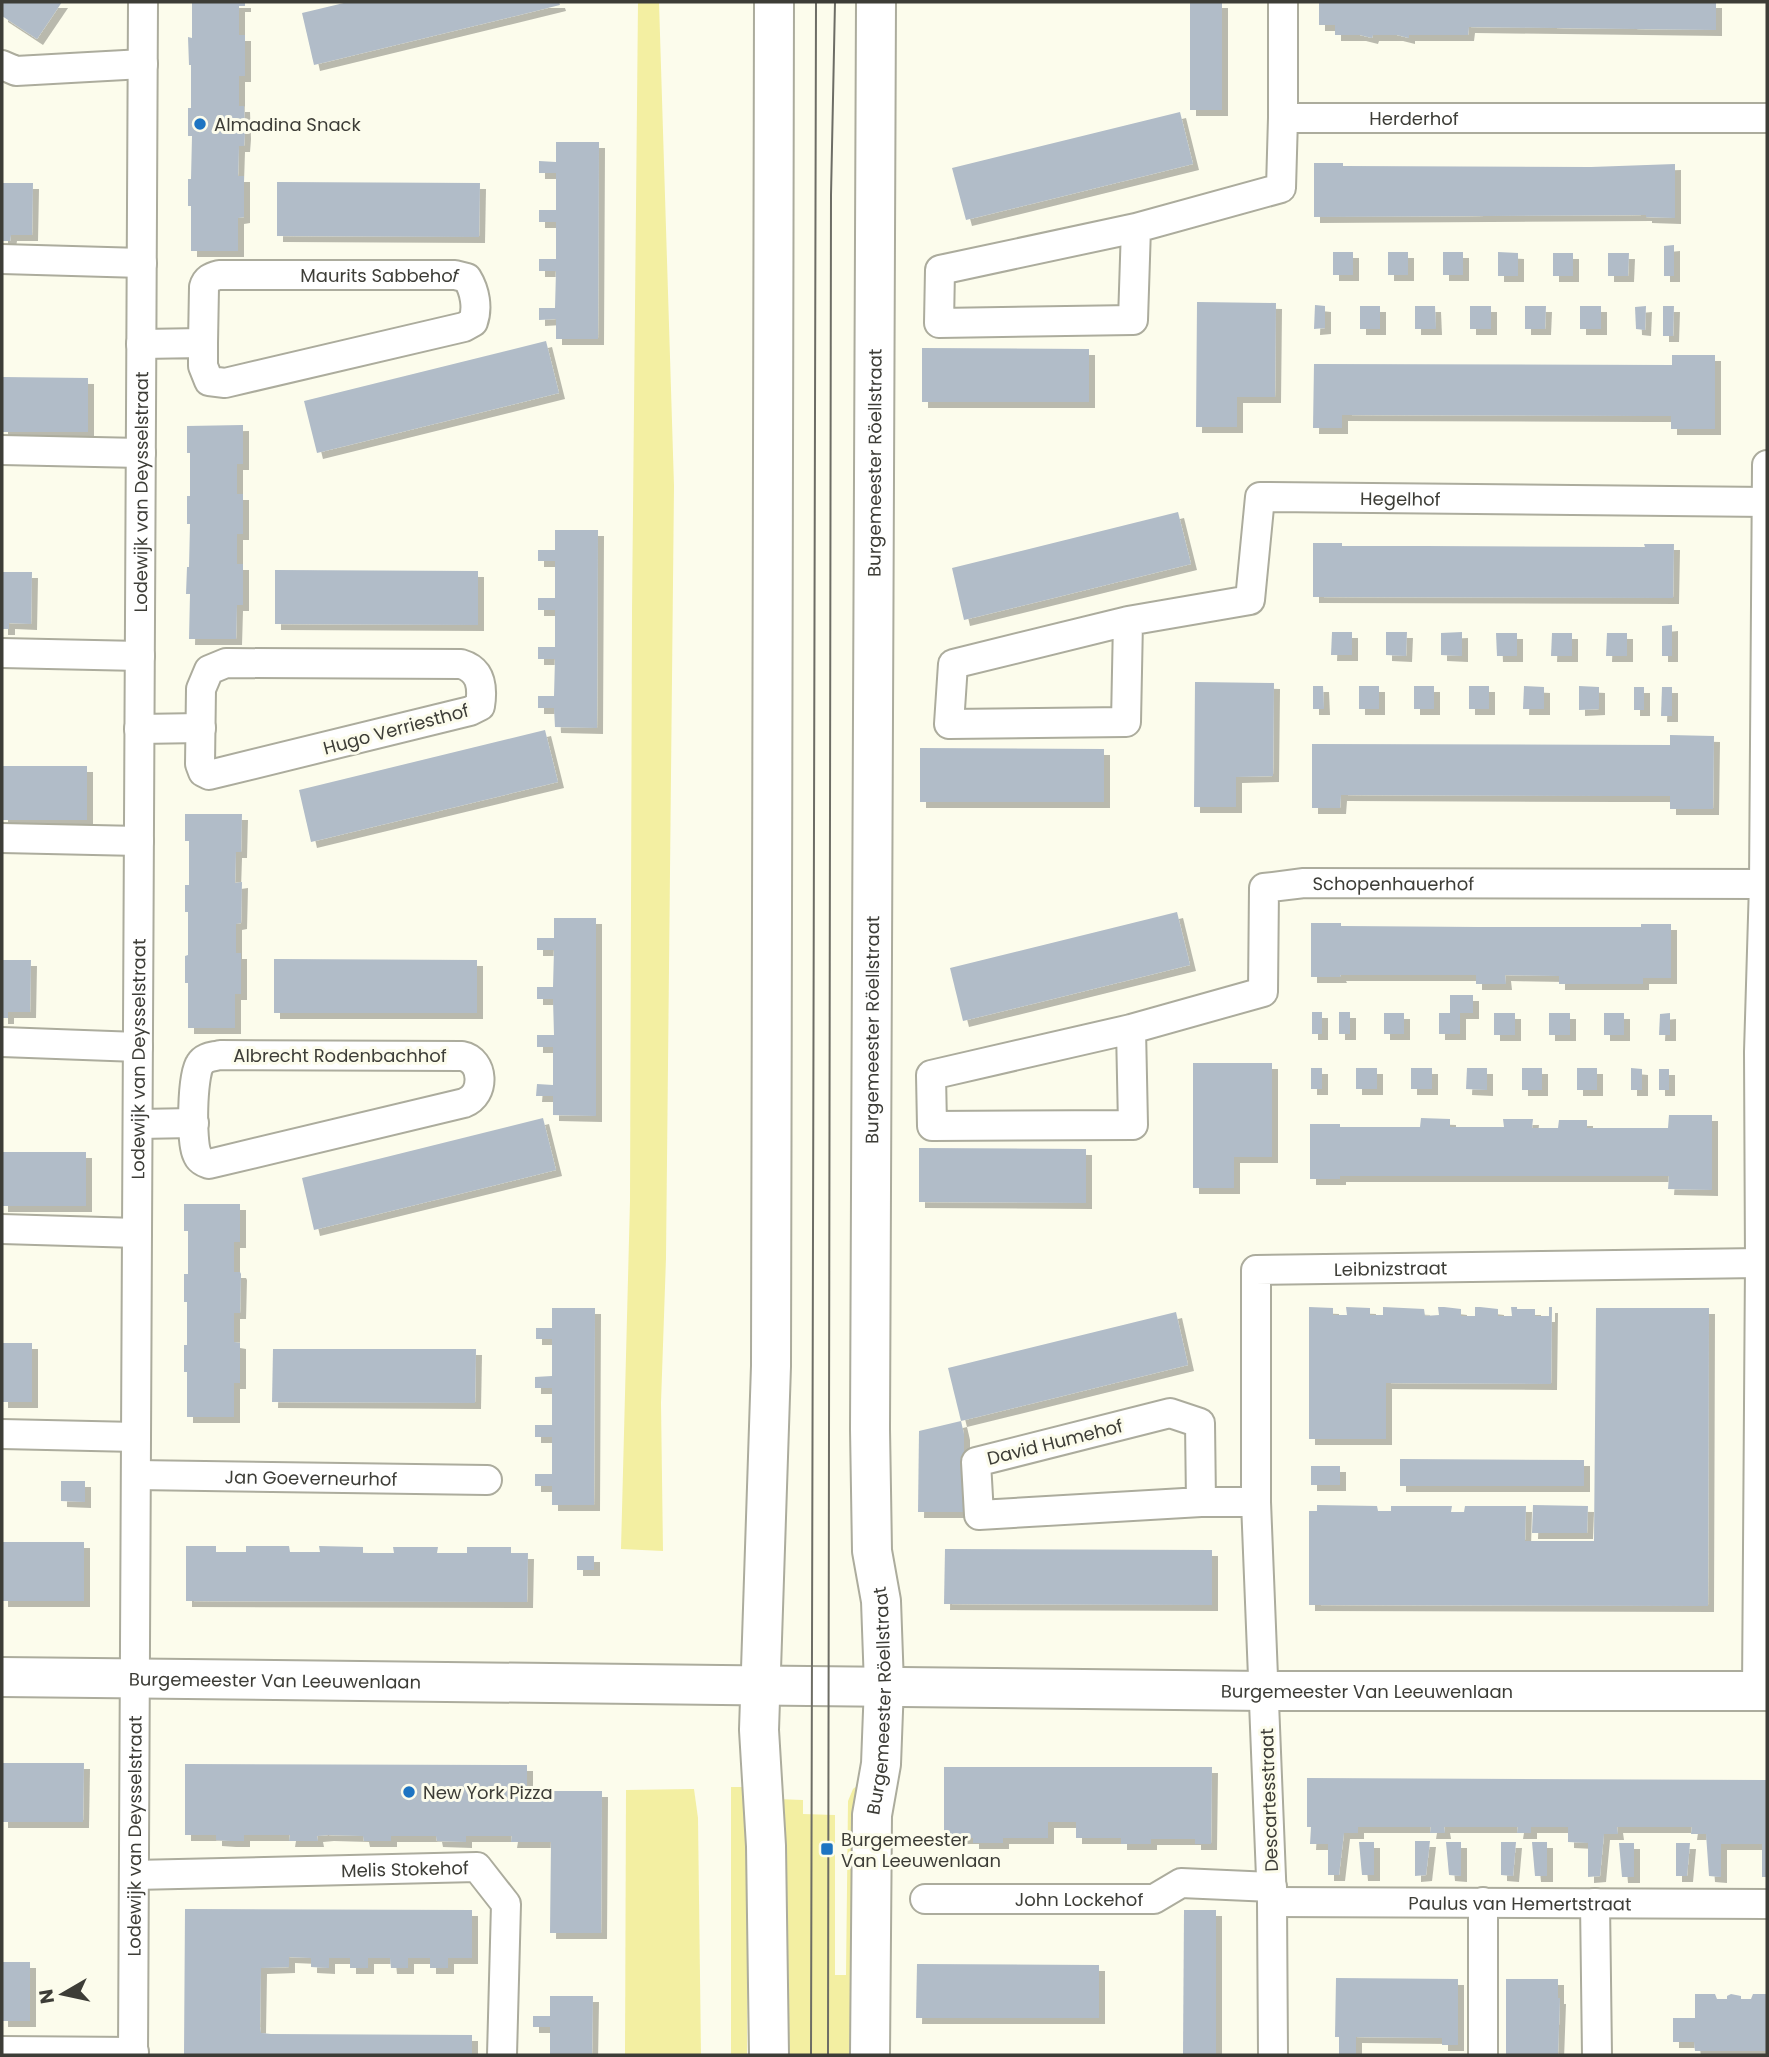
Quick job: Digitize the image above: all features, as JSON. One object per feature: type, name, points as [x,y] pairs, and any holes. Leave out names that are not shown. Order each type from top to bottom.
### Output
[{"type":"street","name":"Lodewijk van Deysselstraat","points":[[133,2054],[143,2]]},
{"type":"street","points":[[769,2055],[760,1684],[771,1366],[774,2]]},
{"type":"street","name":"Burgemeester Röellstraat","points":[[870,2055],[872,1815],[881,1764],[884,1685],[881,1601],[872,1551],[870,1429],[876,2]]},
{"type":"street","points":[[1136,228],[1133,320],[939,323],[940,270],[1136,228],[1281,188],[1283,2]]},
{"type":"street","points":[[2,65],[16,71],[143,64]]},
{"type":"street","name":"Herderhof","points":[[1283,118],[1767,118]]},
{"type":"street","points":[[2,259],[142,263]]},
{"type":"street","name":"Maurits Sabbehof","points":[[456,275],[467,278],[472,287],[476,313],[473,322],[464,327],[225,383],[209,381],[205,376],[203,343],[204,287],[211,277],[456,275]]},
{"type":"street","points":[[141,344],[203,343]]},
{"type":"street","points":[[2,450],[141,453]]},
{"type":"street","points":[[1762,1691],[1763,1389],[1760,1263],[1767,465]]},
{"type":"street","name":"Hegelhof","points":[[1128,621],[1126,722],[949,724],[953,664],[1128,621],[1250,600],[1260,497],[1767,502]]},
{"type":"street","points":[[2,653],[140,656]]},
{"type":"street","name":"Hugo Verriesthof","points":[[226,663],[461,664],[472,667],[481,685],[480,706],[470,712],[217,775],[203,772],[201,728],[201,689],[204,678],[208,670],[226,663]]},
{"type":"street","points":[[139,729],[201,728]]},
{"type":"street","points":[[2,838],[139,841]]},
{"type":"street","name":"Schopenhauerhof","points":[[1131,1029],[1133,1125],[932,1126],[931,1075],[1131,1029],[1263,992],[1264,888],[1304,883],[1764,884]]},
{"type":"street","points":[[2,1042],[138,1047]]},
{"type":"street","name":"Albrecht Rodenbachhof","points":[[220,1055],[462,1056],[474,1061],[478,1076],[477,1094],[464,1103],[218,1164],[209,1164],[198,1157],[194,1145],[194,1123],[195,1078],[199,1064],[206,1058],[220,1055]]},
{"type":"street","points":[[138,1124],[194,1123]]},
{"type":"street","points":[[2,1229],[137,1233]]},
{"type":"street","name":"Leibnizstraat","points":[[1256,1502],[1256,1270],[1760,1263]]},
{"type":"street","name":"David Humehof","points":[[1200,1502],[1200,1423],[1170,1413],[976,1462],[979,1515],[1200,1502],[1256,1502]]},
{"type":"street","points":[[2,1434],[136,1437]]},
{"type":"street","name":"Jan Goeverneurhof","points":[[136,1475],[487,1480]]},
{"type":"street","name":"Descartesstraat","points":[[1256,1502],[1272,1894],[1273,2055]]},
{"type":"street","name":"Burgemeester Van Leeuwenlaan","points":[[2,1677],[1265,1691],[1762,1691]]},
{"type":"street","name":"Melis Stokehof","points":[[134,1875],[477,1867],[506,1904],[502,2055]]},
{"type":"street","name":"John Lockehof","points":[[925,1899],[1154,1899],[1181,1883],[1272,1894]]},
{"type":"street","name":"Paulus van Hemertstraat","points":[[1272,1894],[1483,1902],[1767,1904]]},
{"type":"street","points":[[1483,1902],[1483,2055]]},
{"type":"street","points":[[1595,1903],[1597,2055]]},
{"type":"street","points":[[2,2051],[133,2054]]},
{"type":"shaded area","points":[[638,2],[659,2],[674,486],[666,1258],[661,1403],[663,1551],[621,1549],[630,1201]]},
{"type":"shaded area","points":[[858,1785],[861,2055],[781,2055],[777,1799],[803,1800],[803,1814],[835,1815],[835,1975],[846,1975],[848,1801],[853,1789]]},
{"type":"shaded area","points":[[731,1787],[749,1787],[747,2055],[731,2055]]},
{"type":"shaded area","points":[[694,1789],[698,1818],[701,2055],[625,2055],[626,1790]]},
{"type":"building","points":[[2,2],[62,2],[37,39],[2,16]]},
{"type":"building","points":[[192,2],[245,2],[245,6],[239,6],[239,35],[245,35],[245,76],[239,76],[239,106],[244,106],[245,133],[244,146],[239,146],[238,176],[244,176],[244,217],[238,218],[238,251],[191,251],[188,179],[191,179],[192,136],[188,136],[191,65],[188,37],[192,38]]},
{"type":"building","points":[[348,2],[559,2],[560,5],[314,65],[302,13]]},
{"type":"building","points":[[1190,2],[1222,2],[1222,110],[1190,110]]},
{"type":"building","points":[[1319,2],[1716,2],[1716,30],[1469,27],[1468,35],[1409,35],[1409,38],[1373,35],[1372,38],[1335,35],[1335,25],[1319,25]]},
{"type":"building","points":[[1180,112],[1193,164],[966,220],[952,168]]},
{"type":"building","points":[[556,142],[599,142],[598,339],[556,339],[556,319],[539,320],[539,308],[555,308],[556,271],[539,271],[539,259],[556,259],[556,222],[539,222],[539,210],[556,210],[556,173],[539,173],[539,161],[556,162]]},
{"type":"building","points":[[1314,163],[1343,163],[1343,166],[1591,167],[1675,164],[1675,218],[1646,215],[1314,217]]},
{"type":"building","points":[[277,182],[480,183],[479,237],[277,236]]},
{"type":"building","points":[[2,183],[33,183],[32,235],[11,235],[10,241],[2,241]]},
{"type":"building","points":[[1674,245],[1674,276],[1664,276],[1664,246]]},
{"type":"building","points":[[1333,252],[1353,252],[1353,275],[1333,275]]},
{"type":"building","points":[[1388,252],[1408,252],[1408,275],[1388,275]]},
{"type":"building","points":[[1443,252],[1463,252],[1463,275],[1443,275]]},
{"type":"building","points":[[1498,252],[1518,253],[1518,276],[1498,276]]},
{"type":"building","points":[[1553,253],[1573,253],[1573,276],[1553,276]]},
{"type":"building","points":[[1608,253],[1629,253],[1628,276],[1608,276]]},
{"type":"building","points":[[1197,302],[1276,303],[1275,397],[1237,397],[1237,427],[1196,427]]},
{"type":"building","points":[[1315,305],[1325,306],[1325,328],[1314,329]]},
{"type":"building","points":[[1360,306],[1380,306],[1380,329],[1360,329]]},
{"type":"building","points":[[1415,306],[1435,306],[1436,329],[1415,329]]},
{"type":"building","points":[[1470,306],[1491,306],[1491,329],[1470,329]]},
{"type":"building","points":[[1525,306],[1546,306],[1545,329],[1525,329]]},
{"type":"building","points":[[1580,306],[1601,306],[1601,329],[1580,329]]},
{"type":"building","points":[[1646,306],[1645,330],[1636,329],[1635,307]]},
{"type":"building","points":[[1663,306],[1674,306],[1673,336],[1663,336]]},
{"type":"building","points":[[546,341],[559,393],[317,453],[304,401]]},
{"type":"building","points":[[922,348],[1089,349],[1089,402],[922,402]]},
{"type":"building","points":[[1672,355],[1715,355],[1715,429],[1671,429],[1671,416],[1342,415],[1342,428],[1313,428],[1314,364],[1672,365]]},
{"type":"building","points":[[2,377],[88,378],[88,432],[2,432]]},
{"type":"building","points":[[243,425],[243,464],[237,464],[237,494],[243,494],[243,534],[237,534],[237,564],[243,564],[243,605],[237,605],[236,639],[189,639],[190,594],[186,594],[189,567],[190,524],[187,524],[187,496],[190,496],[190,453],[187,453],[187,426]]},
{"type":"building","points":[[1178,512],[1191,564],[964,620],[952,568]]},
{"type":"building","points":[[555,530],[598,530],[597,728],[555,727],[554,708],[538,708],[538,696],[554,696],[555,659],[538,659],[538,647],[555,647],[555,610],[538,610],[538,598],[555,598],[555,561],[538,561],[538,550],[555,550]]},
{"type":"building","points":[[1313,543],[1342,543],[1342,546],[1645,547],[1644,544],[1674,544],[1673,598],[1313,597]]},
{"type":"building","points":[[275,570],[478,571],[478,625],[275,624]]},
{"type":"building","points":[[2,572],[32,572],[31,624],[9,623],[9,629],[2,629]]},
{"type":"building","points":[[1672,625],[1672,656],[1662,656],[1662,626]]},
{"type":"building","points":[[1332,632],[1352,632],[1352,655],[1331,655]]},
{"type":"building","points":[[1386,632],[1407,632],[1406,656],[1386,655]]},
{"type":"building","points":[[1462,632],[1462,656],[1441,655],[1441,633]]},
{"type":"building","points":[[1496,633],[1517,633],[1517,656],[1497,656]]},
{"type":"building","points":[[1552,633],[1572,633],[1572,656],[1551,656]]},
{"type":"building","points":[[1607,633],[1627,633],[1627,656],[1606,656]]},
{"type":"building","points":[[1195,682],[1274,683],[1273,776],[1236,777],[1236,807],[1194,807]]},
{"type":"building","points":[[1313,686],[1323,686],[1324,709],[1313,709]]},
{"type":"building","points":[[1359,686],[1379,686],[1379,709],[1359,709]]},
{"type":"building","points":[[1414,686],[1434,686],[1434,709],[1414,709]]},
{"type":"building","points":[[1469,686],[1489,686],[1489,709],[1469,709]]},
{"type":"building","points":[[1524,686],[1544,687],[1544,709],[1523,709]]},
{"type":"building","points":[[1579,686],[1599,687],[1599,709],[1579,710]]},
{"type":"building","points":[[1634,687],[1644,687],[1644,710],[1634,710]]},
{"type":"building","points":[[1662,687],[1672,687],[1672,716],[1661,716]]},
{"type":"building","points":[[545,730],[558,782],[311,842],[299,790]]},
{"type":"building","points":[[1670,735],[1714,736],[1713,809],[1670,809],[1670,796],[1341,795],[1340,808],[1312,808],[1312,744],[1670,745]]},
{"type":"building","points":[[920,748],[1104,749],[1104,802],[920,802]]},
{"type":"building","points":[[2,766],[87,766],[87,820],[2,820]]},
{"type":"building","points":[[185,814],[242,814],[241,852],[236,852],[235,883],[242,882],[241,923],[236,924],[236,953],[241,953],[241,994],[235,994],[235,1028],[188,1028],[185,956],[188,955],[188,912],[185,912],[185,885],[189,885],[189,841],[185,841]]},
{"type":"building","points":[[1177,912],[1190,965],[963,1021],[950,968]]},
{"type":"building","points":[[554,918],[596,918],[596,1116],[553,1115],[553,1096],[536,1096],[537,1084],[553,1085],[553,1047],[537,1047],[537,1035],[554,1035],[553,999],[537,999],[537,987],[553,987],[554,950],[537,950],[537,938],[554,938]]},
{"type":"building","points":[[1311,923],[1341,923],[1341,926],[1478,927],[1641,927],[1641,924],[1671,924],[1671,978],[1643,978],[1643,984],[1559,984],[1559,976],[1505,975],[1506,984],[1476,984],[1476,975],[1311,977]]},
{"type":"building","points":[[274,959],[477,960],[477,1013],[274,1013]]},
{"type":"building","points":[[2,960],[31,960],[30,1012],[8,1012],[8,1018],[2,1018]]},
{"type":"building","points":[[1450,995],[1473,995],[1473,1013],[1460,1013],[1460,1034],[1439,1034],[1439,1013],[1450,1013]]},
{"type":"building","points":[[1312,1012],[1322,1012],[1322,1034],[1312,1034]]},
{"type":"building","points":[[1339,1012],[1350,1012],[1350,1034],[1339,1034]]},
{"type":"building","points":[[1384,1013],[1404,1013],[1404,1034],[1384,1034]]},
{"type":"building","points":[[1494,1013],[1515,1013],[1515,1035],[1494,1035]]},
{"type":"building","points":[[1549,1013],[1570,1013],[1570,1035],[1549,1035]]},
{"type":"building","points":[[1604,1013],[1624,1013],[1624,1035],[1604,1035]]},
{"type":"building","points":[[1670,1013],[1670,1035],[1659,1035],[1660,1014]]},
{"type":"building","points":[[1193,1063],[1272,1063],[1272,1157],[1234,1157],[1234,1188],[1193,1188]]},
{"type":"building","points":[[1311,1068],[1322,1068],[1322,1089],[1311,1089]]},
{"type":"building","points":[[1356,1068],[1377,1068],[1377,1089],[1356,1089]]},
{"type":"building","points":[[1411,1068],[1432,1068],[1432,1089],[1411,1089]]},
{"type":"building","points":[[1467,1068],[1487,1068],[1487,1090],[1466,1089]]},
{"type":"building","points":[[1522,1068],[1542,1068],[1542,1090],[1522,1090]]},
{"type":"building","points":[[1577,1068],[1597,1068],[1597,1090],[1577,1090]]},
{"type":"building","points":[[1631,1068],[1642,1069],[1642,1090],[1631,1090]]},
{"type":"building","points":[[1659,1069],[1669,1069],[1669,1090],[1659,1090]]},
{"type":"building","points":[[1669,1115],[1712,1115],[1712,1190],[1668,1189],[1669,1176],[1340,1176],[1340,1179],[1310,1179],[1310,1124],[1340,1124],[1340,1127],[1420,1127],[1421,1118],[1450,1119],[1450,1127],[1504,1127],[1503,1119],[1533,1119],[1532,1128],[1558,1128],[1559,1120],[1587,1120],[1587,1128],[1668,1128]]},
{"type":"building","points":[[543,1118],[556,1170],[314,1230],[302,1178]]},
{"type":"building","points":[[919,1148],[1086,1149],[1086,1203],[919,1202]]},
{"type":"building","points":[[2,1152],[86,1152],[86,1206],[2,1206]]},
{"type":"building","points":[[184,1204],[240,1204],[240,1242],[234,1242],[234,1272],[241,1274],[240,1313],[234,1313],[234,1342],[240,1343],[240,1383],[234,1383],[234,1417],[187,1417],[184,1345],[187,1345],[187,1302],[184,1302],[184,1274],[188,1274],[188,1231],[184,1231]]},
{"type":"building","points":[[1309,1307],[1333,1308],[1333,1315],[1347,1315],[1346,1307],[1370,1308],[1370,1315],[1383,1315],[1383,1307],[1424,1309],[1425,1316],[1439,1315],[1438,1307],[1444,1307],[1461,1309],[1461,1316],[1475,1316],[1475,1307],[1480,1307],[1498,1309],[1498,1316],[1512,1316],[1511,1307],[1517,1307],[1535,1309],[1535,1316],[1549,1316],[1549,1307],[1552,1307],[1551,1384],[1386,1383],[1386,1439],[1309,1439]]},
{"type":"building","points":[[552,1308],[595,1308],[594,1505],[552,1505],[552,1486],[535,1486],[535,1474],[552,1474],[552,1437],[535,1437],[535,1425],[552,1425],[552,1388],[535,1388],[535,1377],[552,1376],[552,1339],[536,1339],[536,1328],[552,1328]]},
{"type":"building","points":[[1596,1308],[1709,1308],[1708,1606],[1309,1605],[1309,1511],[1317,1511],[1317,1505],[1377,1506],[1378,1511],[1391,1511],[1391,1506],[1452,1506],[1451,1512],[1464,1512],[1465,1506],[1526,1506],[1525,1541],[1594,1541]]},
{"type":"building","points":[[1176,1312],[1188,1365],[961,1421],[948,1368]]},
{"type":"building","points":[[2,1343],[32,1343],[32,1402],[2,1402]]},
{"type":"building","points":[[273,1349],[476,1349],[475,1403],[272,1402]]},
{"type":"building","points":[[961,1421],[964,1434],[964,1512],[918,1512],[919,1431]]},
{"type":"building","points":[[1400,1459],[1584,1460],[1584,1486],[1400,1486]]},
{"type":"building","points":[[1311,1466],[1340,1466],[1340,1485],[1311,1485]]},
{"type":"building","points":[[61,1481],[85,1481],[85,1502],[61,1501]]},
{"type":"building","points":[[1533,1505],[1588,1506],[1587,1533],[1532,1533]]},
{"type":"building","points":[[2,1542],[84,1542],[84,1601],[2,1601]]},
{"type":"building","points":[[186,1546],[216,1546],[216,1552],[246,1552],[246,1546],[289,1546],[290,1552],[320,1552],[319,1546],[363,1547],[363,1553],[394,1553],[393,1547],[438,1547],[437,1553],[467,1553],[467,1547],[511,1547],[511,1553],[528,1553],[527,1602],[186,1601]]},
{"type":"building","points":[[945,1549],[1212,1550],[1212,1605],[944,1604]]},
{"type":"building","points":[[577,1556],[594,1556],[594,1570],[577,1570]]},
{"type":"building","points":[[2,1763],[84,1763],[83,1822],[2,1822]]},
{"type":"building","points":[[185,1764],[527,1765],[527,1791],[602,1791],[601,1933],[550,1933],[551,1842],[511,1842],[512,1836],[466,1836],[466,1842],[437,1841],[436,1836],[391,1836],[391,1841],[364,1841],[363,1836],[328,1835],[317,1836],[318,1841],[289,1841],[290,1835],[244,1835],[244,1841],[230,1841],[216,1840],[216,1835],[185,1835]]},
{"type":"building","points":[[944,1767],[1212,1767],[1211,1844],[1195,1844],[1195,1839],[1151,1839],[1151,1844],[1121,1844],[1121,1838],[1076,1838],[1076,1822],[1048,1822],[1048,1838],[1003,1838],[1003,1843],[973,1843],[973,1838],[944,1838]]},
{"type":"building","points":[[1307,1778],[1767,1780],[1767,1877],[1762,1877],[1762,1844],[1721,1844],[1721,1877],[1709,1876],[1706,1834],[1691,1834],[1692,1827],[1617,1827],[1618,1834],[1604,1834],[1600,1876],[1588,1877],[1588,1843],[1568,1842],[1568,1827],[1531,1827],[1531,1833],[1517,1833],[1518,1827],[1444,1827],[1445,1833],[1430,1833],[1431,1827],[1358,1827],[1358,1833],[1344,1833],[1339,1875],[1328,1875],[1328,1844],[1310,1844],[1311,1827],[1307,1827]]},
{"type":"building","points":[[1415,1841],[1430,1841],[1426,1875],[1415,1876]]},
{"type":"building","points":[[1359,1842],[1374,1842],[1374,1875],[1362,1875]]},
{"type":"building","points":[[1446,1842],[1461,1842],[1461,1876],[1449,1875]]},
{"type":"building","points":[[1501,1842],[1516,1842],[1513,1876],[1501,1875]]},
{"type":"building","points":[[1532,1842],[1547,1842],[1547,1876],[1535,1876]]},
{"type":"building","points":[[1619,1843],[1634,1843],[1634,1877],[1622,1877]]},
{"type":"building","points":[[1676,1843],[1690,1843],[1687,1876],[1676,1876]]},
{"type":"building","points":[[185,1909],[472,1910],[472,1958],[448,1958],[448,1968],[430,1968],[430,1958],[408,1958],[408,1968],[391,1968],[390,1958],[368,1958],[368,1968],[350,1968],[350,1958],[329,1958],[329,1968],[311,1967],[311,1958],[289,1957],[289,1967],[261,1968],[260,2027],[261,2033],[271,2034],[472,2035],[472,2055],[184,2055]]},
{"type":"building","points":[[1184,1910],[1216,1910],[1216,2055],[1183,2055]]},
{"type":"building","points":[[2,1962],[30,1962],[30,2021],[2,2021]]},
{"type":"building","points":[[917,1964],[1099,1965],[1099,2018],[916,2018]]},
{"type":"building","points":[[1336,1978],[1458,1979],[1458,2045],[1442,2045],[1442,2038],[1356,2037],[1356,2055],[1339,2055],[1339,2037],[1335,2037]]},
{"type":"building","points":[[1506,1979],[1558,1979],[1559,2055],[1506,2055]]},
{"type":"building","points":[[1695,1994],[1715,1994],[1717,1999],[1727,1999],[1731,1994],[1741,1996],[1741,1999],[1751,1999],[1753,1994],[1767,1994],[1767,2051],[1695,2051],[1694,2042],[1673,2042],[1673,2018],[1695,2018]]},
{"type":"building","points":[[550,1996],[593,1996],[592,2055],[550,2055],[550,2027],[533,2027],[533,2016],[550,2016]]},
{"type":"tram line","points":[[811,2055],[816,2]]},
{"type":"tram line","points":[[828,2055],[831,195],[835,2]]},
{"type":"place","name":"Almadina Snack","points":[[200,124]]},
{"type":"place","name":"New York Pizza","points":[[409,1792]]},
{"type":"place","name":"Burgemeester Van Leeuwenlaan","points":[[827,1849]]}]
